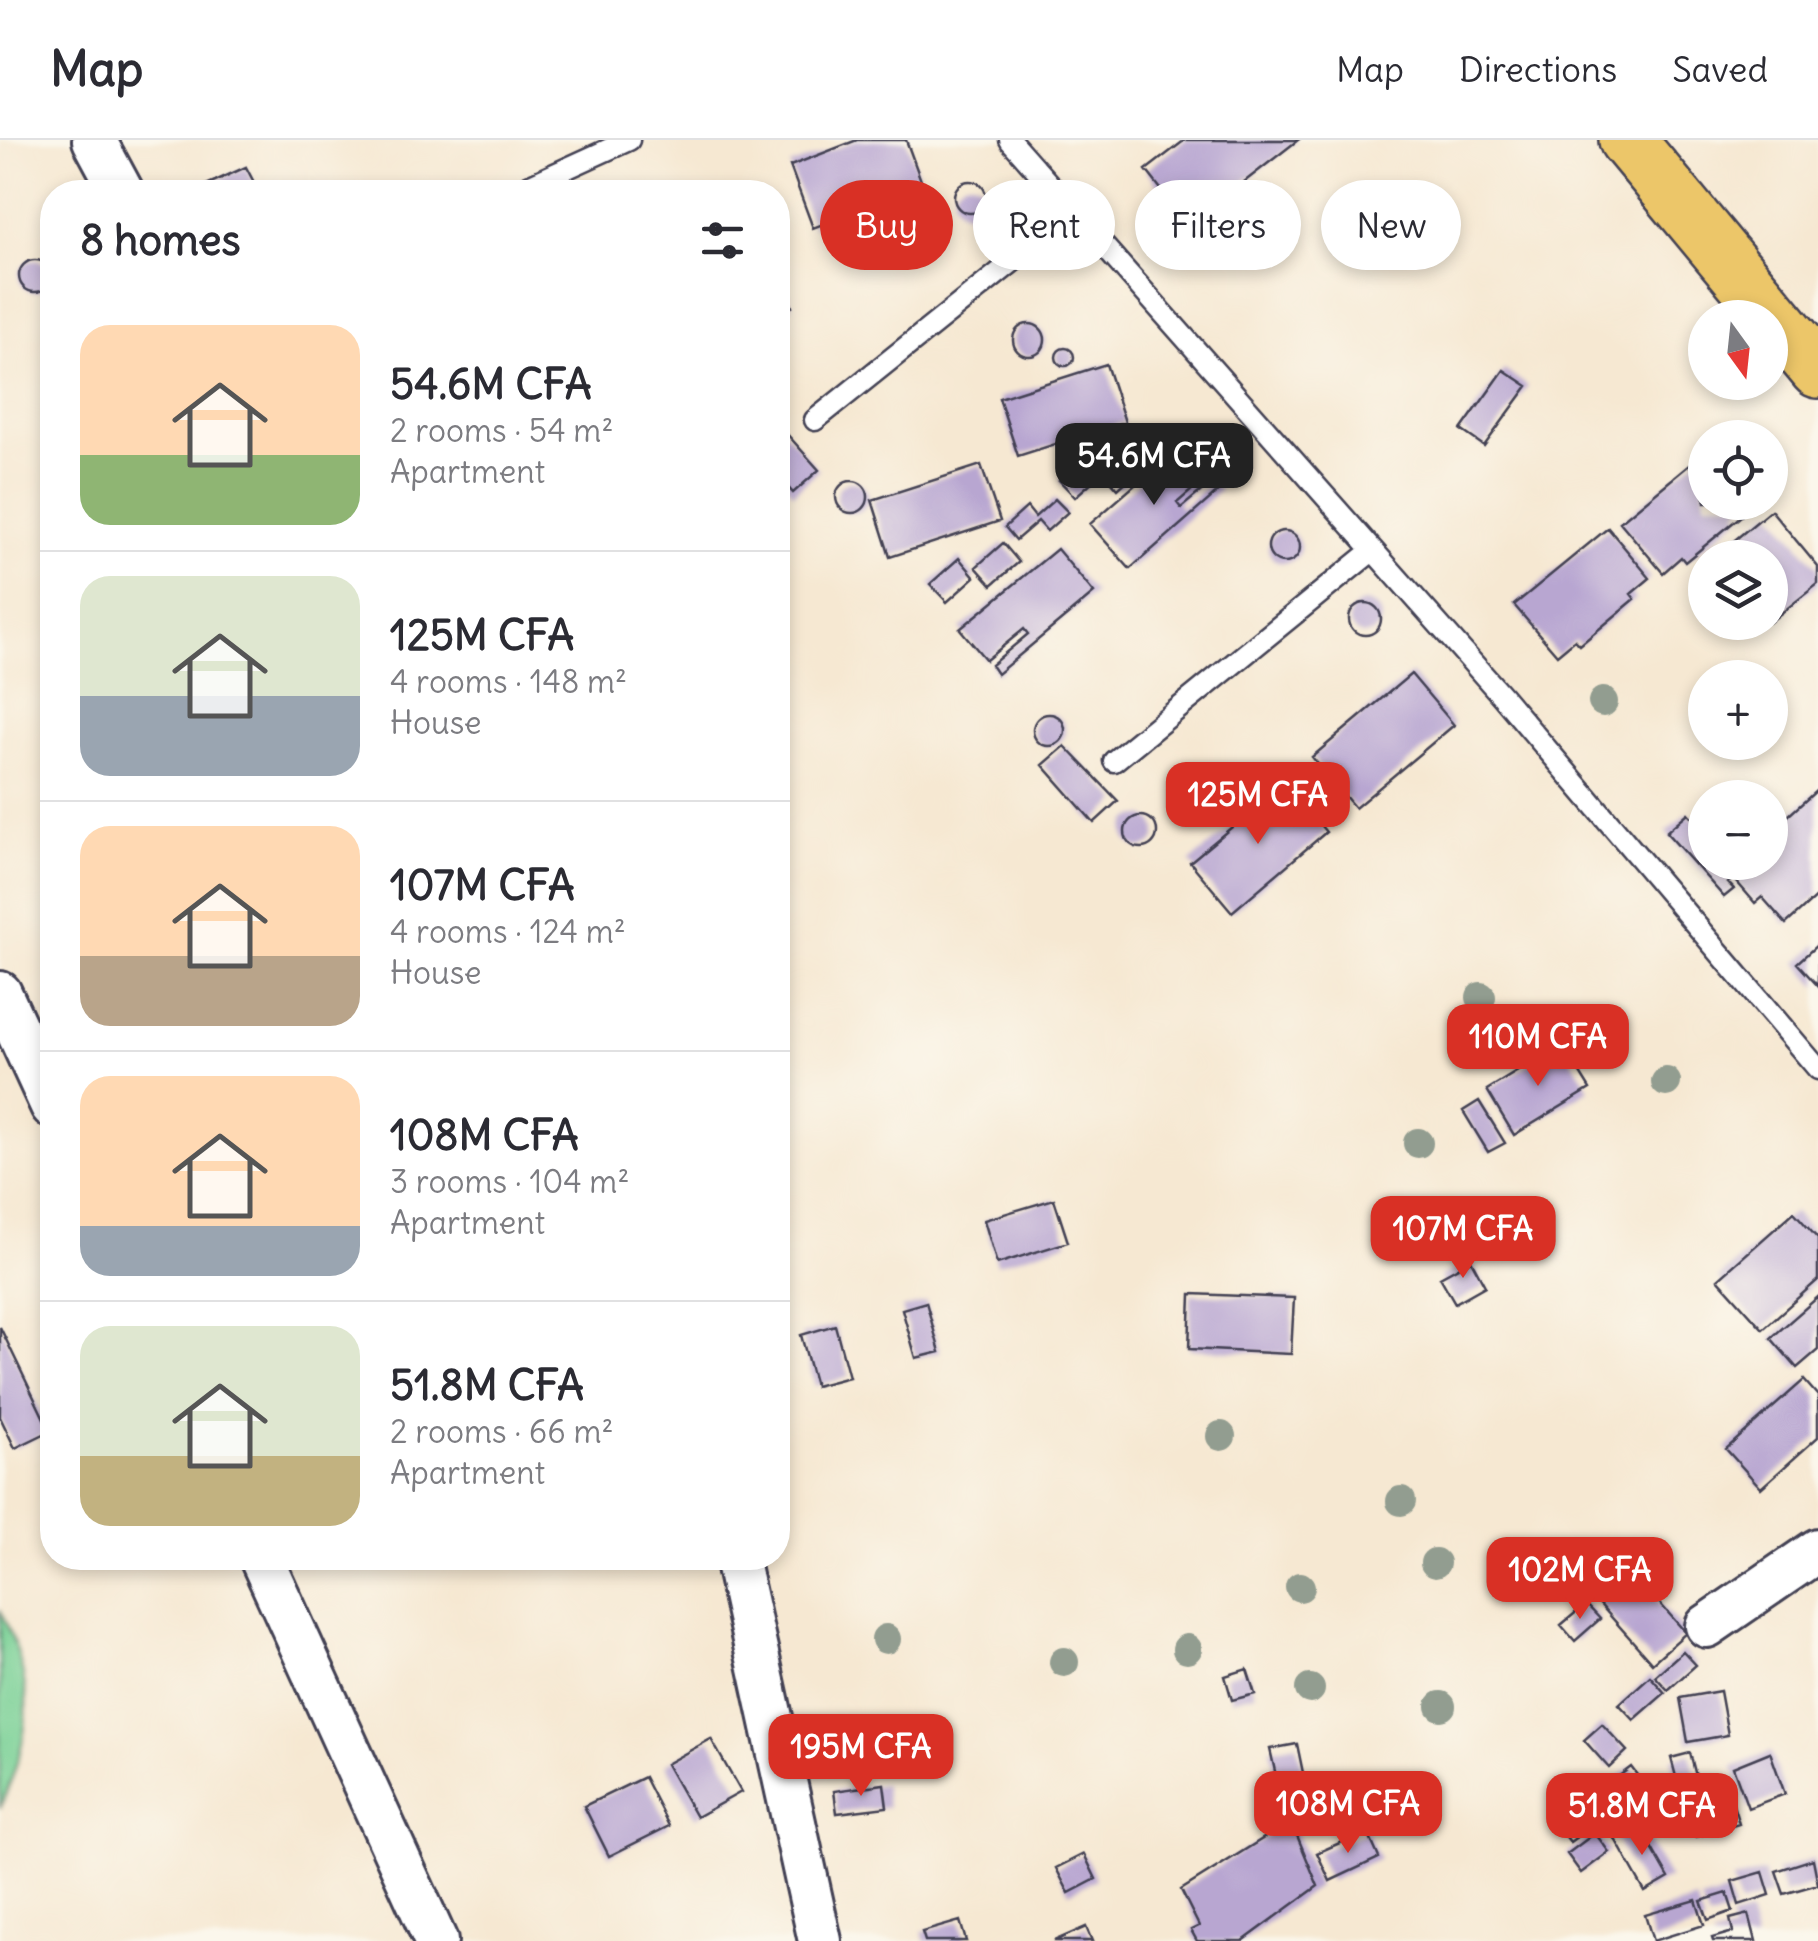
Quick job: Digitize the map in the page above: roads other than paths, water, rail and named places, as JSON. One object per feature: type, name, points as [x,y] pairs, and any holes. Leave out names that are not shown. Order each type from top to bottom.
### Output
[{"type":"highway","points":[[1627,140],[1818,370]]},
{"type":"street","points":[[94,140],[116,180]]},
{"type":"street","points":[[0,992],[40,1080]]},
{"type":"street","points":[[1707,1626],[1818,1550]]},
{"type":"street","points":[[266,1570],[436,1941]]},
{"type":"street","points":[[739,1570],[820,1941]]},
{"type":"lane","points":[[541,180],[629,140]]},
{"type":"lane","points":[[1010,140],[1044,180]]},
{"type":"lane","points":[[1115,262],[1502,696],[1818,1069]]},
{"type":"lane","points":[[816,420],[1002,270]]},
{"type":"lane","points":[[1114,761],[1372,552]]}]
